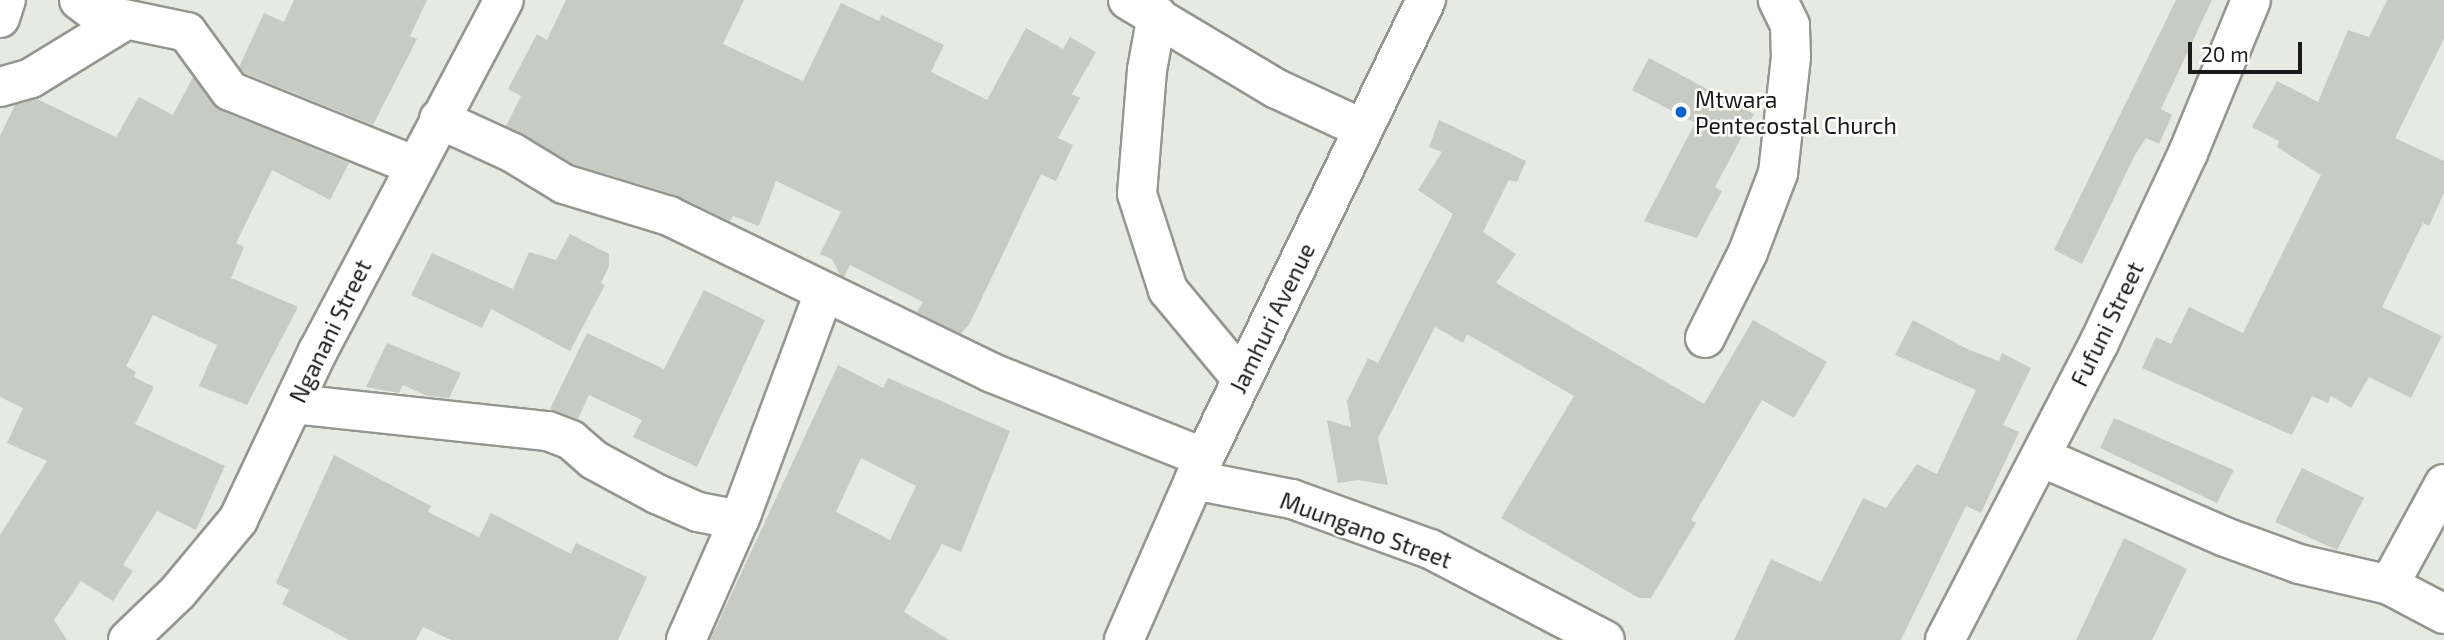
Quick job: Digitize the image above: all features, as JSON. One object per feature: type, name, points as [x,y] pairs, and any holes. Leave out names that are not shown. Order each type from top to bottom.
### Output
[{"type":"street","points":[[0,18],[6,0]]},
{"type":"street","points":[[79,0],[96,13],[124,21],[187,32],[230,91],[413,165]]},
{"type":"street","name":"Nganani Street","points":[[128,640],[178,592],[238,520],[413,165],[504,0]]},
{"type":"street","name":"Jamhuri Avenue","points":[[1126,638],[1199,469],[1426,0]]},
{"type":"street","points":[[1705,338],[1719,302],[1748,252],[1778,173],[1791,57],[1790,25],[1778,0]]},
{"type":"street","name":"Fufuni Street","points":[[1945,640],[2040,457],[2188,153],[2251,0]]},
{"type":"street","points":[[1142,8],[1276,89],[1363,129]]},
{"type":"street","points":[[1142,8],[1147,70],[1137,194],[1168,290],[1242,379]]},
{"type":"street","points":[[0,87],[31,78],[124,21]]},
{"type":"street","name":"Muungano Street","points":[[439,119],[513,153],[564,184],[669,216],[992,373],[1199,469],[1430,549],[1605,640]]},
{"type":"street","points":[[686,640],[739,520],[824,292]]},
{"type":"street","points":[[294,404],[548,432],[570,440],[594,460],[657,494],[698,512],[739,520]]},
{"type":"street","points":[[2040,457],[2225,537],[2299,564],[2389,585],[2444,614]]},
{"type":"street","points":[[2389,585],[2444,484]]},
{"type":"building","points":[[294,0],[427,0],[410,36],[417,39],[373,125],[244,73],[239,67],[264,13],[284,22]]},
{"type":"building","points":[[566,0],[744,0],[723,44],[803,81],[841,3],[879,21],[882,15],[944,45],[931,72],[987,100],[1026,28],[1063,49],[1070,37],[1096,52],[1072,94],[1080,98],[1058,138],[1073,145],[1056,181],[1041,174],[970,323],[961,334],[917,312],[923,302],[850,265],[844,277],[840,275],[832,259],[820,254],[841,212],[776,181],[759,226],[733,216],[730,221],[676,195],[573,164],[506,126],[521,96],[508,89],[537,34],[547,40]]},
{"type":"building","points":[[2176,0],[2212,0],[2161,109],[2172,115],[2159,144],[2146,138],[2135,155],[2082,264],[2054,250]]},
{"type":"building","points":[[2387,0],[2444,0],[2444,39],[2395,138],[2444,161],[2444,193],[2429,226],[2423,223],[2382,307],[2442,336],[2411,398],[2369,377],[2351,408],[2331,396],[2328,403],[2312,396],[2292,435],[2142,368],[2156,337],[2171,344],[2189,307],[2243,333],[2321,175],[2277,147],[2279,141],[2252,127],[2277,81],[2318,102],[2348,30],[2369,37]]},
{"type":"building","points":[[1649,58],[1754,114],[1715,187],[1722,191],[1697,238],[1644,221],[1695,123],[1632,90]]},
{"type":"building","points":[[193,77],[222,111],[349,163],[330,200],[272,170],[236,243],[244,247],[231,278],[298,307],[247,405],[199,386],[217,345],[153,315],[126,366],[136,372],[134,377],[154,387],[135,424],[225,466],[196,530],[157,511],[123,565],[133,571],[113,601],[81,581],[54,620],[67,640],[0,640],[0,535],[47,461],[7,443],[23,408],[0,397],[0,136],[15,105],[37,99],[116,137],[139,97],[173,115]]},
{"type":"building","points":[[1439,120],[1526,161],[1517,182],[1509,180],[1483,232],[1516,254],[1496,283],[1704,404],[1753,320],[1827,362],[1794,418],[1762,400],[1691,520],[1696,523],[1651,598],[1639,598],[1501,518],[1574,396],[1467,334],[1463,343],[1435,327],[1378,438],[1388,485],[1358,480],[1338,483],[1327,420],[1351,427],[1347,401],[1368,358],[1378,363],[1453,214],[1418,190],[1442,152],[1429,147]]},
{"type":"building","points":[[570,234],[609,254],[609,266],[601,283],[605,285],[570,351],[491,309],[482,328],[411,295],[432,253],[513,289],[529,252],[556,260]]},
{"type":"building","points":[[704,290],[765,320],[697,467],[633,437],[642,420],[589,395],[578,419],[550,409],[587,333],[664,369]]},
{"type":"building","points":[[1913,320],[1967,349],[1999,361],[2002,353],[2031,368],[2003,425],[2019,432],[1981,513],[1966,506],[1901,640],[1734,640],[1771,559],[1821,582],[1863,498],[1886,508],[1917,464],[1937,474],[1976,390],[1895,355]]},
{"type":"building","points":[[387,343],[461,373],[449,398],[427,396],[403,385],[399,393],[366,387]]},
{"type":"building","points":[[838,365],[883,388],[888,378],[1010,431],[961,552],[942,544],[904,612],[949,640],[710,640]],"holes":[[[861,458],[916,486],[890,540],[836,512]]]},
{"type":"building","points":[[2114,418],[2234,470],[2217,503],[2100,448]]},
{"type":"building","points":[[334,455],[431,506],[428,512],[479,537],[491,513],[571,554],[576,543],[647,577],[618,640],[451,640],[423,627],[416,640],[349,640],[282,604],[289,590],[276,583]]},
{"type":"building","points":[[2302,468],[2364,498],[2337,550],[2275,522]]},
{"type":"building","points":[[2124,538],[2187,569],[2152,640],[2076,640]]},
{"type":"place","name":"Mtwara Pentecostal Church","points":[[1681,112]]}]
